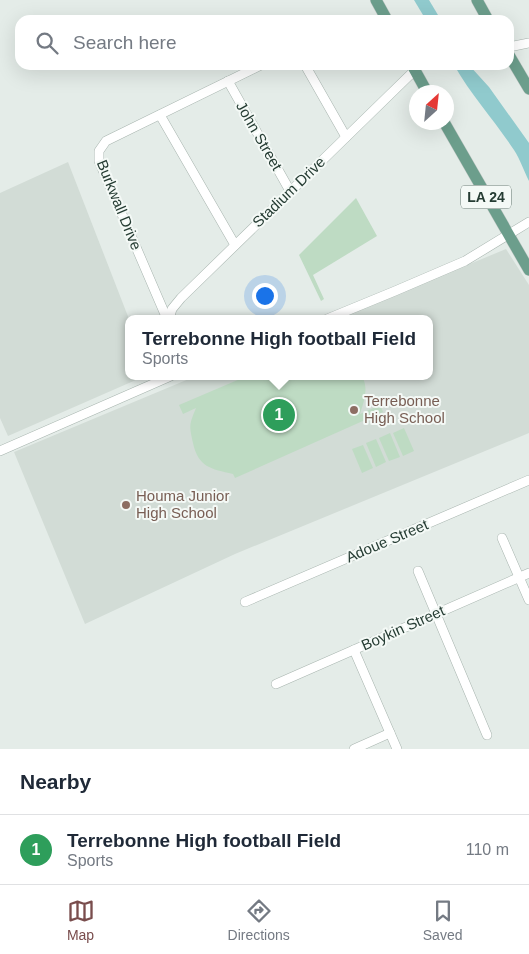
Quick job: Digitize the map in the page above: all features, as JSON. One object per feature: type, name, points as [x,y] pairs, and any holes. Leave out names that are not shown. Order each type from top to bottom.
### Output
[{"type":"main road","points":[[376,0],[384,15]]},
{"type":"main road","points":[[476,0],[485,15]]},
{"type":"main road","points":[[514,64],[529,89]]},
{"type":"main road","points":[[414,70],[423,85]]},
{"type":"main road","name":"LA 24","points":[[448,130],[507,235],[529,270]]},
{"type":"street","points":[[514,45],[529,43]]},
{"type":"street","name":"Burkwall Drive","points":[[166,315],[98,161],[98,155],[106,141],[251,70]]},
{"type":"street","points":[[308,70],[346,137]]},
{"type":"street","name":"Stadium Drive","points":[[170,315],[181,298],[346,137],[411,70]]},
{"type":"street","name":"John Street","points":[[228,81],[290,191]]},
{"type":"street","points":[[160,115],[235,245]]},
{"type":"street","points":[[336,315],[395,292],[465,260],[529,222]]},
{"type":"street","points":[[0,451],[160,380]]},
{"type":"street","name":"Adoue Street","points":[[246,602],[529,480]]},
{"type":"street","points":[[502,538],[529,600]]},
{"type":"street","points":[[418,571],[487,735]]},
{"type":"street","name":"Boykin Street","points":[[276,684],[529,573]]},
{"type":"street","points":[[354,650],[397,749]]},
{"type":"street","points":[[354,749],[390,733]]},
{"type":"shaded area","points":[[68,162],[127,315],[125,315],[125,380],[136,380],[8,436],[0,418],[0,193]]},
{"type":"shaded area","name":"Terrebonne High School","points":[[506,249],[529,285],[529,433],[235,554],[85,624],[14,452],[186,380],[433,380],[433,315],[347,315]]},
{"type":"green space","points":[[356,198],[377,236],[313,275],[324,299],[321,301],[299,255]]},
{"type":"green space","points":[[238,380],[364,380],[364,400],[360,414],[380,405],[383,412],[235,478],[233,474],[207,466],[198,457],[190,428],[196,408],[183,414],[179,405]]},
{"type":"green space","points":[[404,428],[414,451],[403,456],[393,433]]},
{"type":"green space","points":[[390,433],[400,457],[389,461],[379,438]]},
{"type":"green space","points":[[376,439],[386,462],[376,467],[366,443]]},
{"type":"green space","points":[[363,445],[373,468],[362,473],[352,449]]},
{"type":"water","points":[[414,0],[429,0],[438,15],[423,15]]},
{"type":"water","points":[[457,70],[474,70],[489,87],[529,143],[529,181],[514,150]]},
{"type":"place","name":"Terrebonne High School","points":[[354,410]]},
{"type":"place","name":"Terrebonne High football Field","points":[[279,415]]},
{"type":"place","name":"Houma Junior High School","points":[[126,505]]}]
